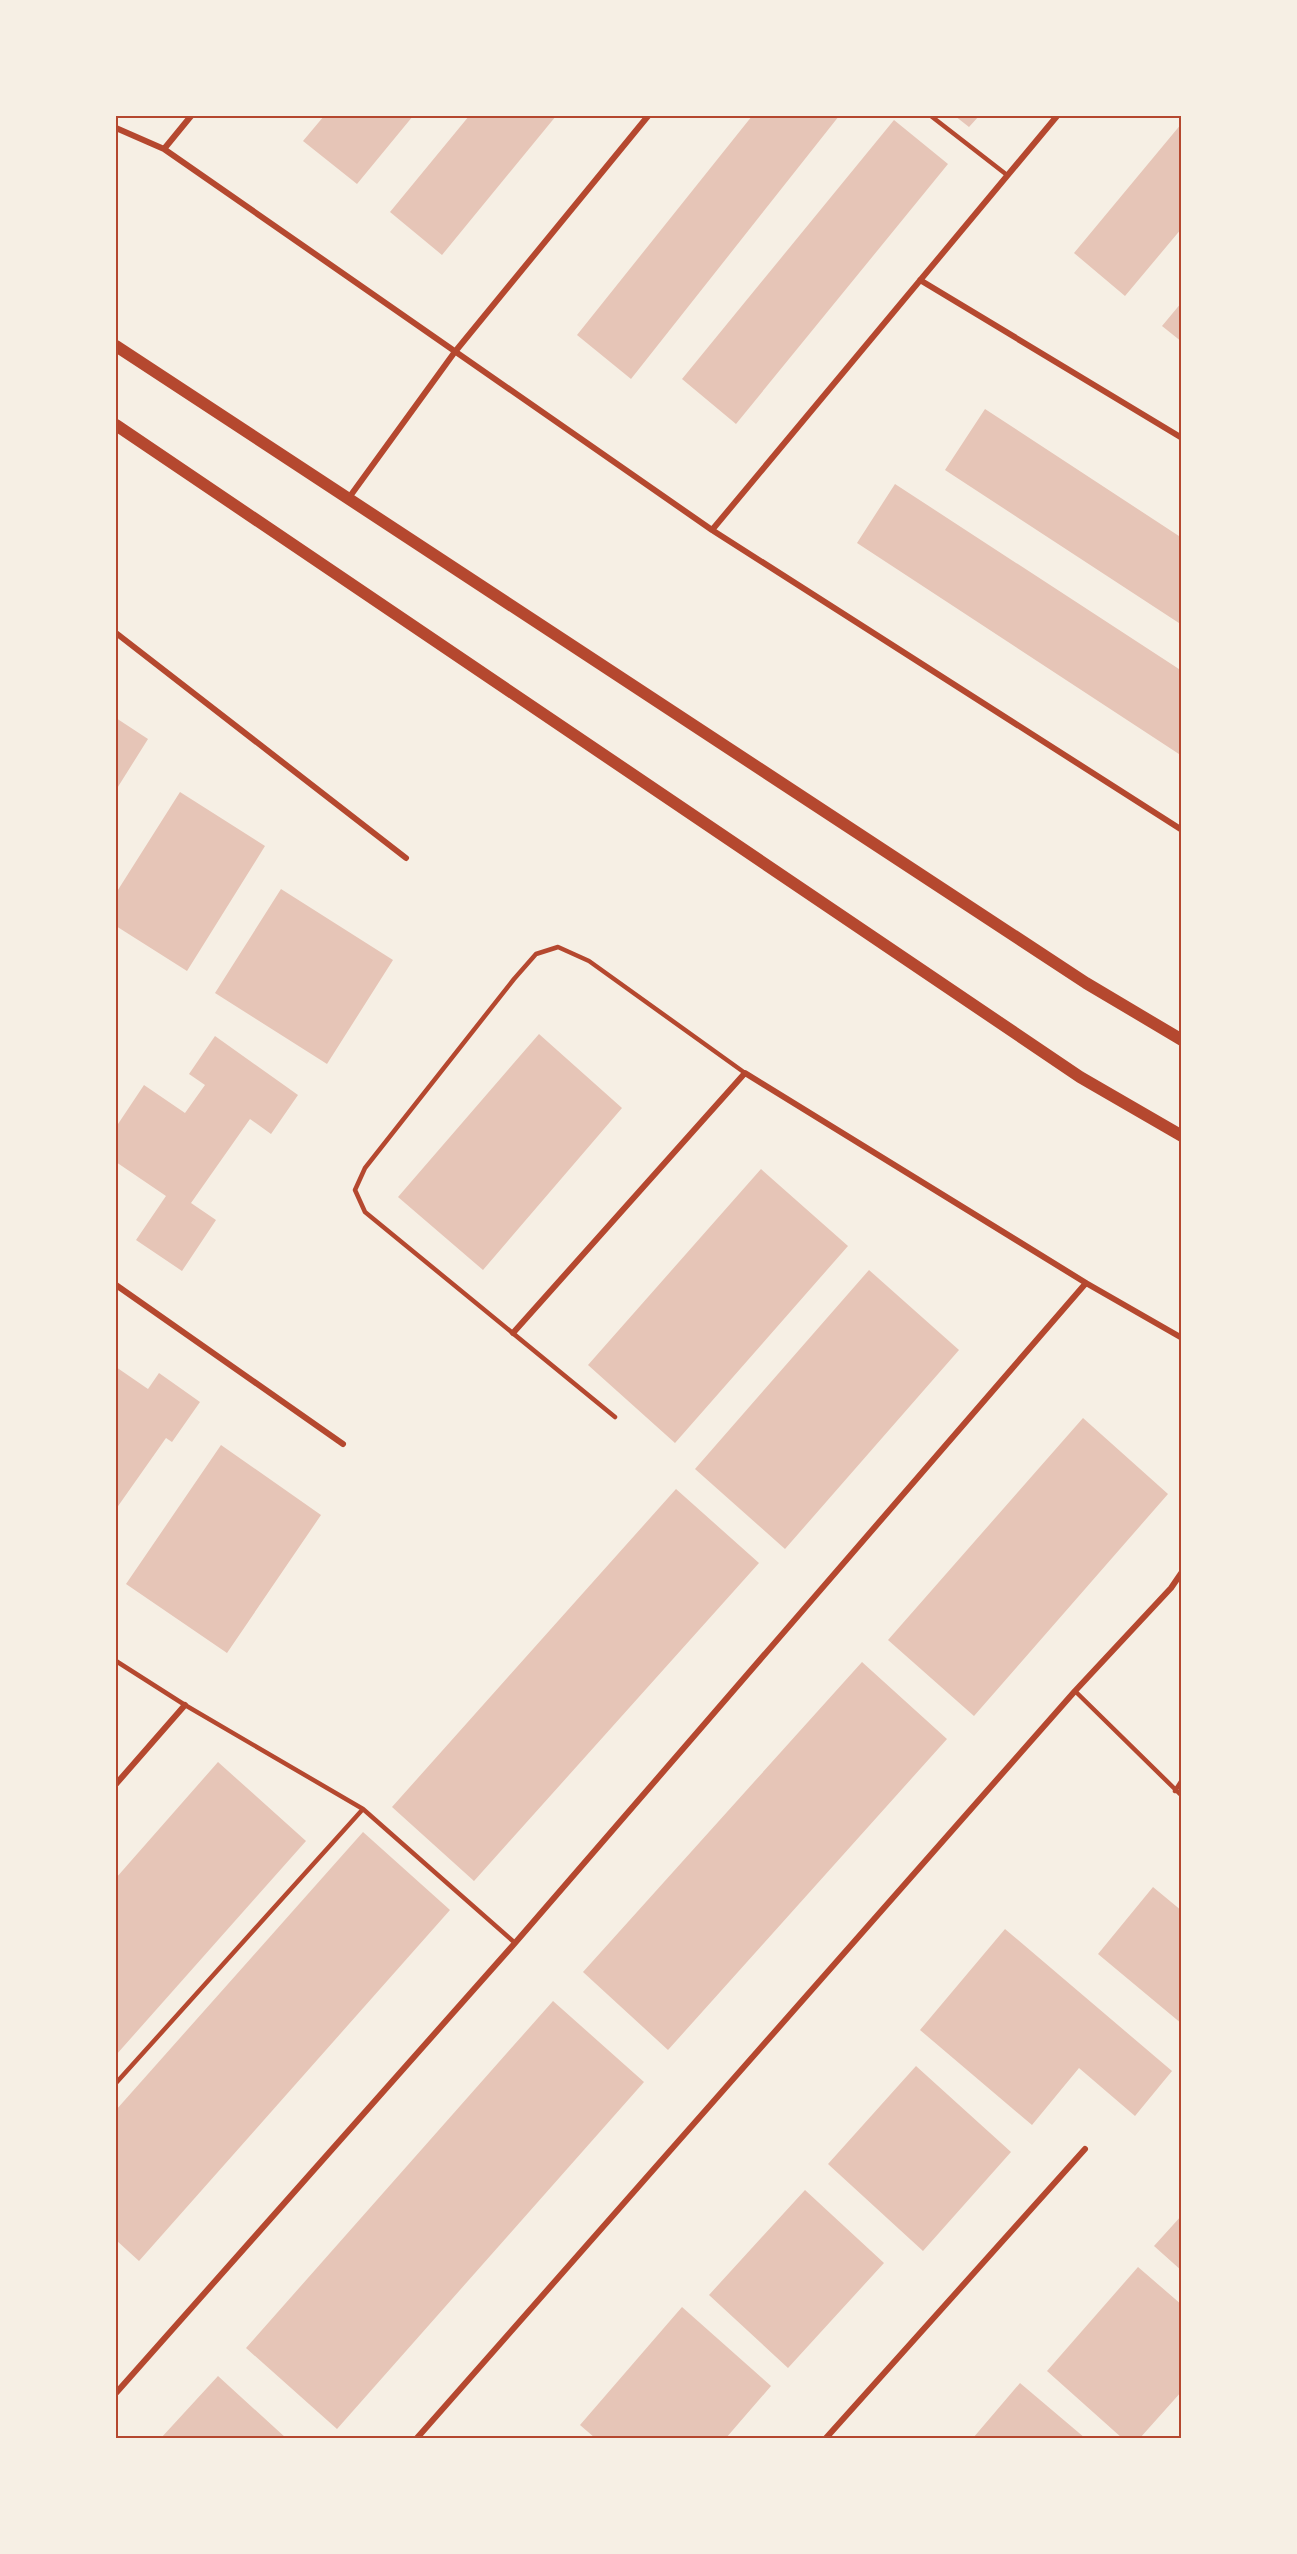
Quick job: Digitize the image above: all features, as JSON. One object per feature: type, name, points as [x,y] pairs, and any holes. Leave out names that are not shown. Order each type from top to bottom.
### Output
[{"type":"main road","points":[[116,346],[1076,977],[1182,1040]]},
{"type":"main road","points":[[116,425],[1070,1070],[1182,1136]]},
{"type":"street","points":[[164,149],[191,116]]},
{"type":"street","points":[[348,500],[454,353],[648,116]]},
{"type":"street","points":[[712,530],[1057,116]]},
{"type":"street","points":[[116,128],[164,149],[454,353],[712,530],[1182,830]]},
{"type":"street","points":[[920,280],[1182,438]]},
{"type":"street","points":[[116,633],[406,858]]},
{"type":"street","points":[[513,1333],[745,1073],[1086,1283],[1182,1338]]},
{"type":"street","points":[[116,2393],[515,1943],[1086,1283]]},
{"type":"street","points":[[116,1285],[343,1444]]},
{"type":"street","points":[[417,2439],[1075,1691],[1171,1588],[1182,1572]]},
{"type":"street","points":[[116,1784],[185,1705]]},
{"type":"street","points":[[826,2439],[1084,2149]]},
{"type":"lane","points":[[931,116],[1007,175]]},
{"type":"lane","points":[[615,1417],[365,1212],[356,1190],[365,1168],[536,954],[558,947],[589,961],[745,1073]]},
{"type":"lane","points":[[116,1661],[185,1705],[363,1809],[515,1943]]},
{"type":"lane","points":[[1075,1691],[1182,1796]]},
{"type":"lane","points":[[1175,1791],[1182,1780]]},
{"type":"lane","points":[[116,2083],[363,1809]]},
{"type":"building","points":[[324,116],[413,116],[357,184],[303,141]]},
{"type":"building","points":[[469,116],[556,116],[442,255],[390,212]]},
{"type":"building","points":[[752,116],[839,116],[631,379],[577,335]]},
{"type":"building","points":[[955,116],[979,116],[969,127]]},
{"type":"building","points":[[894,120],[948,164],[736,424],[682,379]]},
{"type":"building","points":[[1182,123],[1182,228],[1125,296],[1074,253]]},
{"type":"building","points":[[1182,302],[1182,342],[1162,326]]},
{"type":"building","points":[[985,409],[1182,538],[1182,625],[945,470]]},
{"type":"building","points":[[895,484],[1182,671],[1182,756],[857,543]]},
{"type":"building","points":[[116,718],[148,739],[116,790]]},
{"type":"building","points":[[180,792],[265,846],[187,971],[116,926],[116,893]]},
{"type":"building","points":[[281,889],[393,960],[327,1064],[215,993]]},
{"type":"building","points":[[539,1034],[622,1108],[483,1270],[398,1197]]},
{"type":"building","points":[[215,1036],[298,1095],[271,1134],[250,1119],[191,1203],[216,1220],[182,1271],[136,1240],[166,1196],[116,1162],[116,1127],[144,1085],[185,1113],[205,1085],[189,1074]]},
{"type":"building","points":[[761,1169],[848,1246],[675,1443],[588,1365]]},
{"type":"building","points":[[869,1270],[959,1350],[785,1549],[695,1469]]},
{"type":"building","points":[[116,1367],[148,1389],[159,1373],[200,1402],[172,1442],[166,1438],[116,1509]]},
{"type":"building","points":[[1083,1418],[1168,1494],[974,1716],[888,1640]]},
{"type":"building","points":[[221,1445],[321,1515],[227,1653],[126,1584]]},
{"type":"building","points":[[676,1489],[759,1563],[474,1881],[392,1807]]},
{"type":"building","points":[[862,1662],[947,1739],[668,2050],[583,1972]]},
{"type":"building","points":[[218,1762],[306,1841],[116,2055],[116,1878]]},
{"type":"building","points":[[363,1832],[450,1910],[139,2261],[116,2240],[116,2110]]},
{"type":"building","points":[[1153,1887],[1182,1911],[1182,2024],[1098,1954]]},
{"type":"building","points":[[1005,1929],[1172,2071],[1135,2116],[1079,2068],[1032,2125],[920,2030]]},
{"type":"building","points":[[553,2001],[644,2082],[337,2429],[246,2348]]},
{"type":"building","points":[[916,2066],[1011,2152],[923,2251],[828,2164]]},
{"type":"building","points":[[805,2190],[884,2263],[788,2368],[709,2295]]},
{"type":"building","points":[[1182,2215],[1182,2271],[1154,2246]]},
{"type":"building","points":[[1138,2267],[1182,2305],[1182,2391],[1140,2438],[1122,2438],[1047,2371]]},
{"type":"building","points":[[682,2307],[771,2386],[726,2438],[595,2438],[580,2425]]},
{"type":"building","points":[[218,2376],[286,2438],[161,2438]]},
{"type":"building","points":[[1020,2383],[1085,2438],[973,2438]]}]
